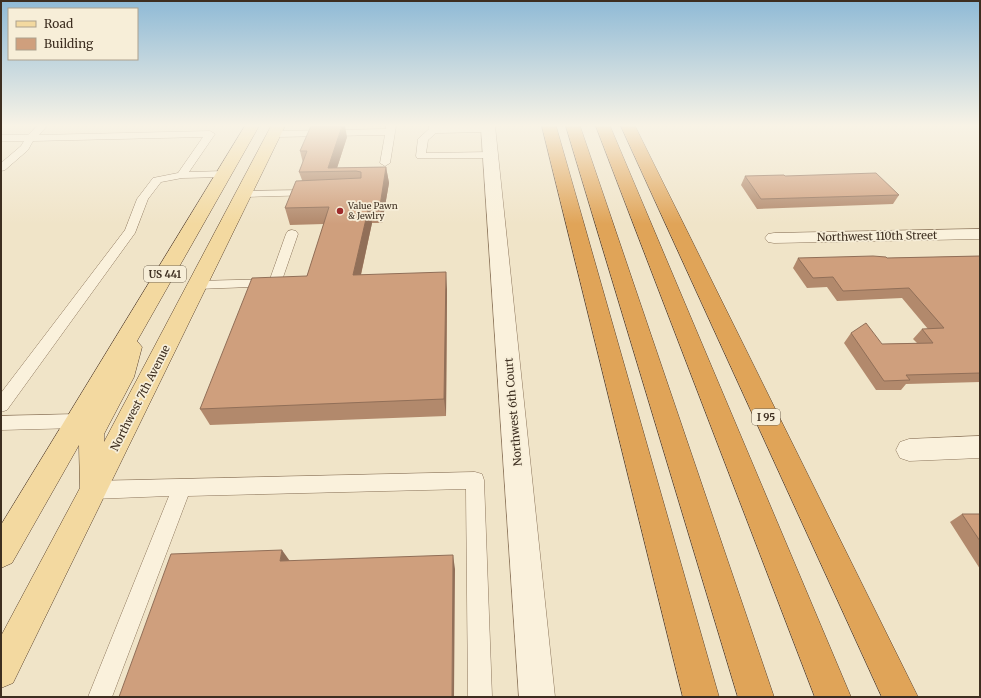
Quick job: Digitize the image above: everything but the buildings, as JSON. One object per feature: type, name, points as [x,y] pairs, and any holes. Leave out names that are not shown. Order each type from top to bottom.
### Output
[{"type":"highway","points":[[558,159],[701,697]]},
{"type":"highway","points":[[584,159],[756,697]]},
{"type":"highway","points":[[628,159],[833,697]]},
{"type":"highway","name":"I 95","points":[[632,159],[900,697]]},
{"type":"main road","name":"US 441","points":[[1,553],[233,159]]},
{"type":"main road","name":"Northwest 7th Avenue","points":[[1,671],[261,159]]},
{"type":"main road","points":[[93,490],[91,434],[122,376],[139,318]]},
{"type":"street","name":"Northwest 6th Court","points":[[491,159],[537,697]]},
{"type":"street","name":"Northwest 110th Street","points":[[774,238],[980,234]]},
{"type":"street","points":[[909,450],[980,447]]},
{"type":"lane","points":[[1,168],[12,159]]},
{"type":"lane","points":[[182,175],[193,159]]},
{"type":"lane","points":[[385,163],[386,159]]},
{"type":"lane","points":[[4,397],[130,230],[143,198],[156,180],[182,175],[224,174]]},
{"type":"lane","points":[[243,194],[320,192]]},
{"type":"lane","points":[[197,285],[275,283],[292,234]]},
{"type":"lane","points":[[1,423],[78,421]]},
{"type":"lane","points":[[93,490],[181,489],[474,480],[480,697]]},
{"type":"lane","points":[[100,697],[181,489]]},
{"type":"place","name":"Value Pawn & Jewlry","points":[[340,211]]}]
